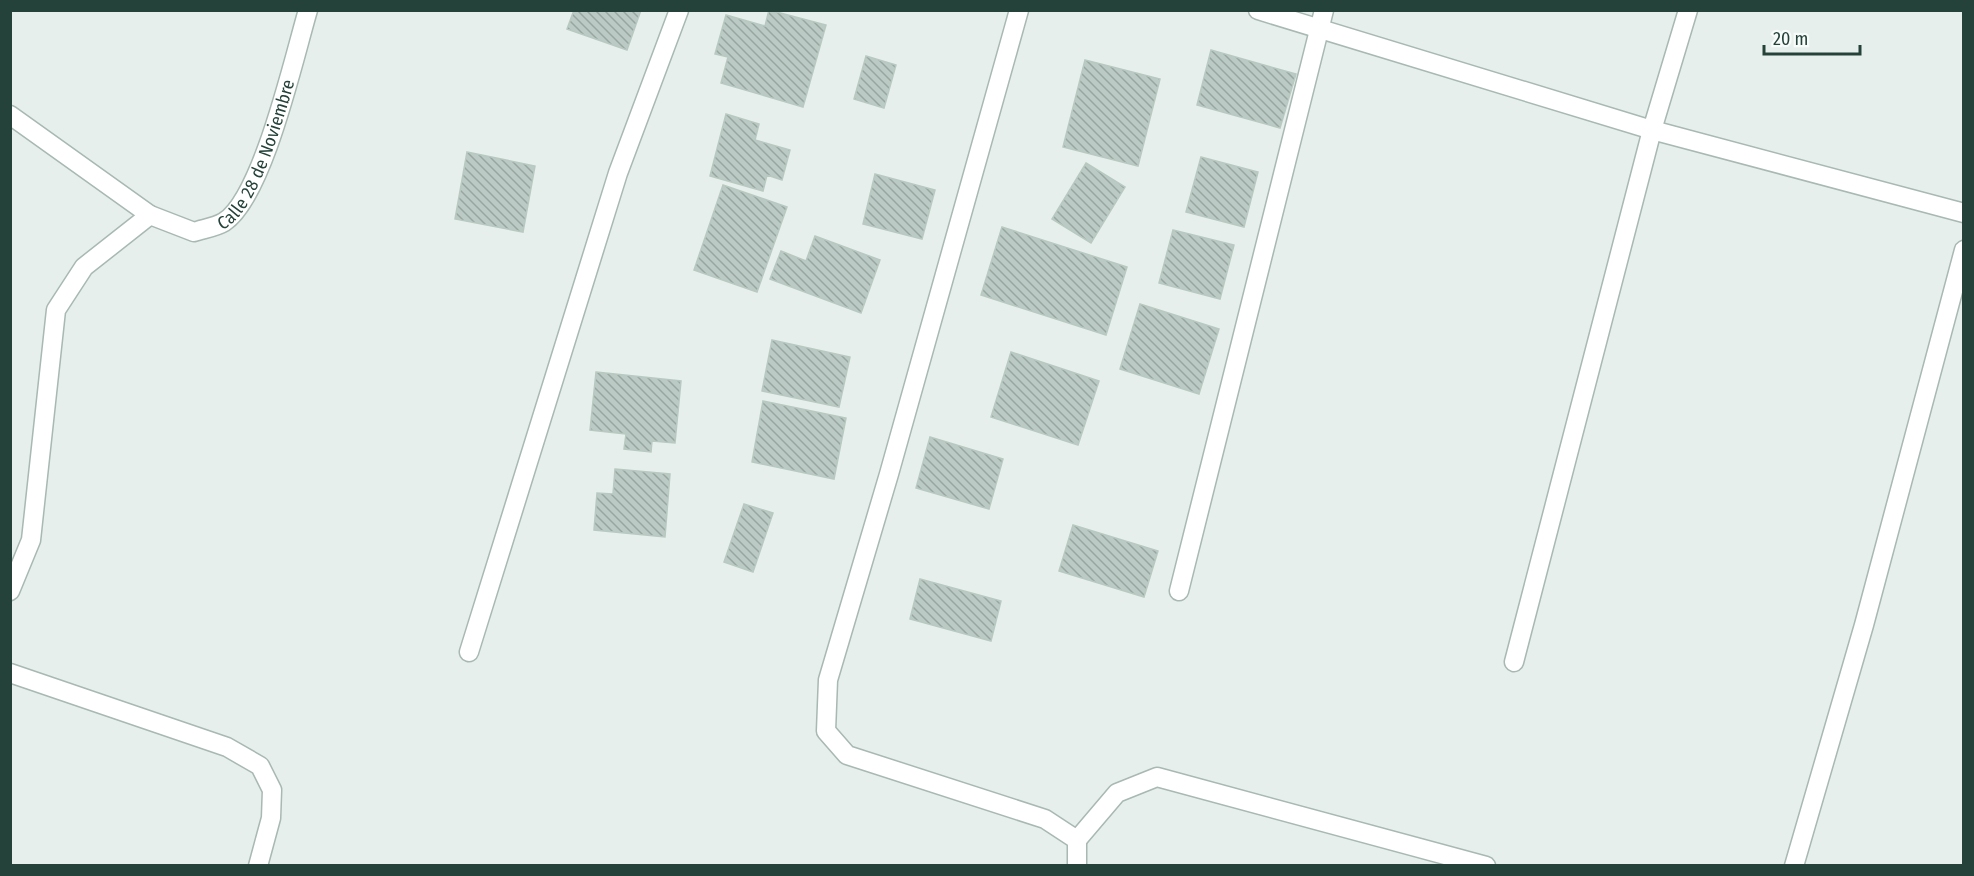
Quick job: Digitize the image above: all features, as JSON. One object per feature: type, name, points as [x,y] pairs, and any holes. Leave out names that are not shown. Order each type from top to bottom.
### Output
[{"type":"street","name":"Calle 28 de Noviembre","points":[[10,115],[150,215],[194,232],[225,221],[243,202],[264,161],[308,10]]},
{"type":"street","points":[[468,652],[618,173],[680,10]]},
{"type":"street","points":[[1019,10],[889,474],[828,680],[826,731],[847,755],[1046,819],[1077,840]]},
{"type":"street","points":[[1258,10],[1652,130],[1964,213]]},
{"type":"street","points":[[1179,591],[1324,10]]},
{"type":"street","points":[[1514,662],[1652,130],[1688,10]]},
{"type":"street","points":[[10,591],[31,540],[57,310],[84,267],[150,215]]},
{"type":"street","points":[[1794,866],[1864,625],[1964,250]]},
{"type":"street","points":[[10,672],[227,747],[260,766],[272,790],[272,818],[258,866]]},
{"type":"street","points":[[1077,866],[1077,840],[1117,793],[1157,777],[1460,862],[1486,866]]},
{"type":"building","points":[[574,10],[641,10],[627,50],[567,29]]},
{"type":"building","points":[[769,10],[826,25],[803,107],[721,83],[728,57],[715,54],[726,15],[765,26]]},
{"type":"building","points":[[1211,50],[1296,74],[1280,128],[1197,105]]},
{"type":"building","points":[[866,56],[896,65],[884,108],[854,99]]},
{"type":"building","points":[[1085,60],[1160,79],[1138,166],[1063,147]]},
{"type":"building","points":[[726,114],[759,124],[755,140],[790,150],[782,180],[767,175],[763,191],[710,176]]},
{"type":"building","points":[[467,152],[535,166],[523,232],[455,219]]},
{"type":"building","points":[[1201,157],[1258,172],[1244,227],[1186,212]]},
{"type":"building","points":[[1086,163],[1125,187],[1091,243],[1052,219]]},
{"type":"building","points":[[875,174],[935,190],[922,239],[863,224]]},
{"type":"building","points":[[723,185],[787,207],[757,292],[694,270]]},
{"type":"building","points":[[1002,227],[1127,267],[1106,335],[981,295]]},
{"type":"building","points":[[1173,230],[1234,245],[1220,299],[1159,283]]},
{"type":"building","points":[[815,236],[880,260],[861,313],[770,279],[781,251],[806,261]]},
{"type":"building","points":[[1140,304],[1219,329],[1199,394],[1120,369]]},
{"type":"building","points":[[772,340],[850,357],[839,407],[762,391]]},
{"type":"building","points":[[1011,352],[1099,381],[1078,445],[991,417]]},
{"type":"building","points":[[596,372],[681,381],[675,443],[652,441],[651,452],[624,449],[626,434],[590,430]]},
{"type":"building","points":[[763,401],[846,418],[834,479],[752,462]]},
{"type":"building","points":[[930,437],[1003,459],[989,509],[916,488]]},
{"type":"building","points":[[615,469],[670,474],[665,537],[594,530],[597,493],[613,494]]},
{"type":"building","points":[[744,504],[773,513],[753,572],[724,562]]},
{"type":"building","points":[[1073,525],[1158,551],[1144,597],[1059,571]]},
{"type":"building","points":[[920,579],[1001,601],[991,641],[910,619]]}]
